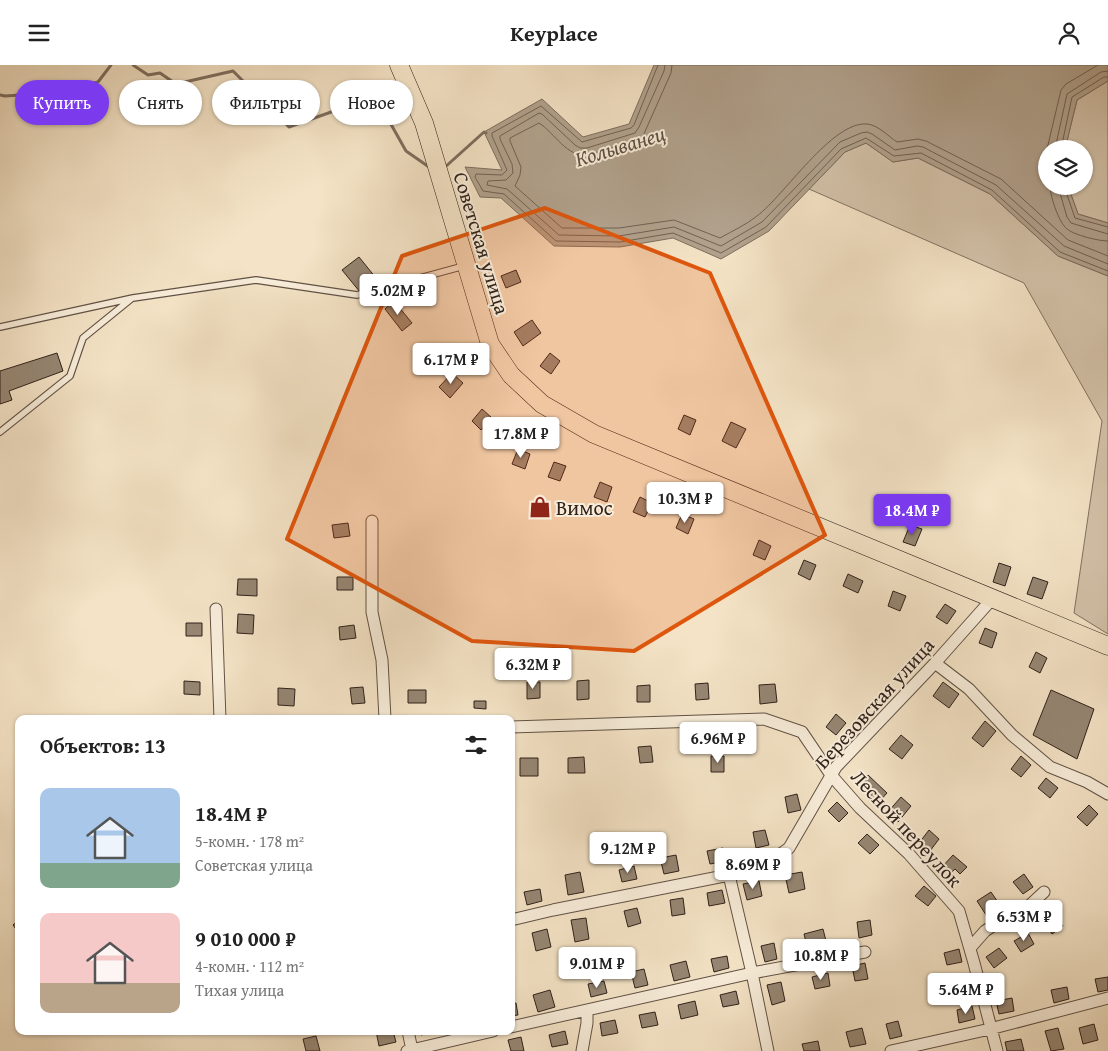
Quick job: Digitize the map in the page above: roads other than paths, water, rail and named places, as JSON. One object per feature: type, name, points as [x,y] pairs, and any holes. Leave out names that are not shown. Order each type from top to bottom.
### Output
[{"type":"main road","name":"Советская улица","points":[[399,65],[424,123],[490,345],[511,375],[542,404],[594,434],[1108,646]]},
{"type":"street","points":[[372,521],[372,612],[382,659],[385,715]]},
{"type":"street","name":"Березовская улица","points":[[515,919],[729,875],[764,866],[789,848],[836,767],[935,663],[992,599]]},
{"type":"street","points":[[216,609],[220,715]]},
{"type":"street","points":[[935,663],[969,689],[1012,735],[1050,767],[1087,782],[1108,794]]},
{"type":"street","name":"Лесной переулок","points":[[515,727],[764,719],[802,732],[831,775],[860,807],[909,854],[959,911],[997,1051]]},
{"type":"street","points":[[729,875],[768,1051]]},
{"type":"street","points":[[970,948],[985,931],[1003,919],[1029,906],[1044,892]]},
{"type":"street","points":[[515,1026],[752,973],[865,952]]},
{"type":"street","points":[[891,1051],[990,1029],[1108,998]]},
{"type":"street","points":[[582,1051],[587,1023],[587,1010]]},
{"type":"street","points":[[408,1035],[409,1050],[475,1035]]},
{"type":"lane","points":[[0,327],[133,298],[256,280],[357,295],[466,266]]},
{"type":"lane","points":[[0,432],[70,376],[83,338],[133,298]]},
{"type":"water","points":[[654,65],[1108,65],[1108,81],[1077,100],[1067,140],[1038,140],[1038,195],[1071,195],[1078,214],[1108,223],[1108,276],[1058,256],[990,194],[918,158],[893,162],[866,143],[845,152],[769,231],[721,259],[673,238],[620,247],[554,246],[501,198],[480,197],[465,167],[502,170],[484,132],[542,99],[583,137],[629,124]]},
{"type":"waterway","name":"Колыванец","points":[[0,95],[51,93],[98,82],[111,65]]},
{"type":"waterway","name":"Колыванец","points":[[133,65],[148,75],[160,73],[176,84],[233,71],[289,127],[348,106],[388,119],[406,151],[429,167]]},
{"type":"waterway","name":"Колыванец","points":[[444,168],[484,132],[486,133]]},
{"type":"place","name":"Вимос","points":[[540,507]]}]
